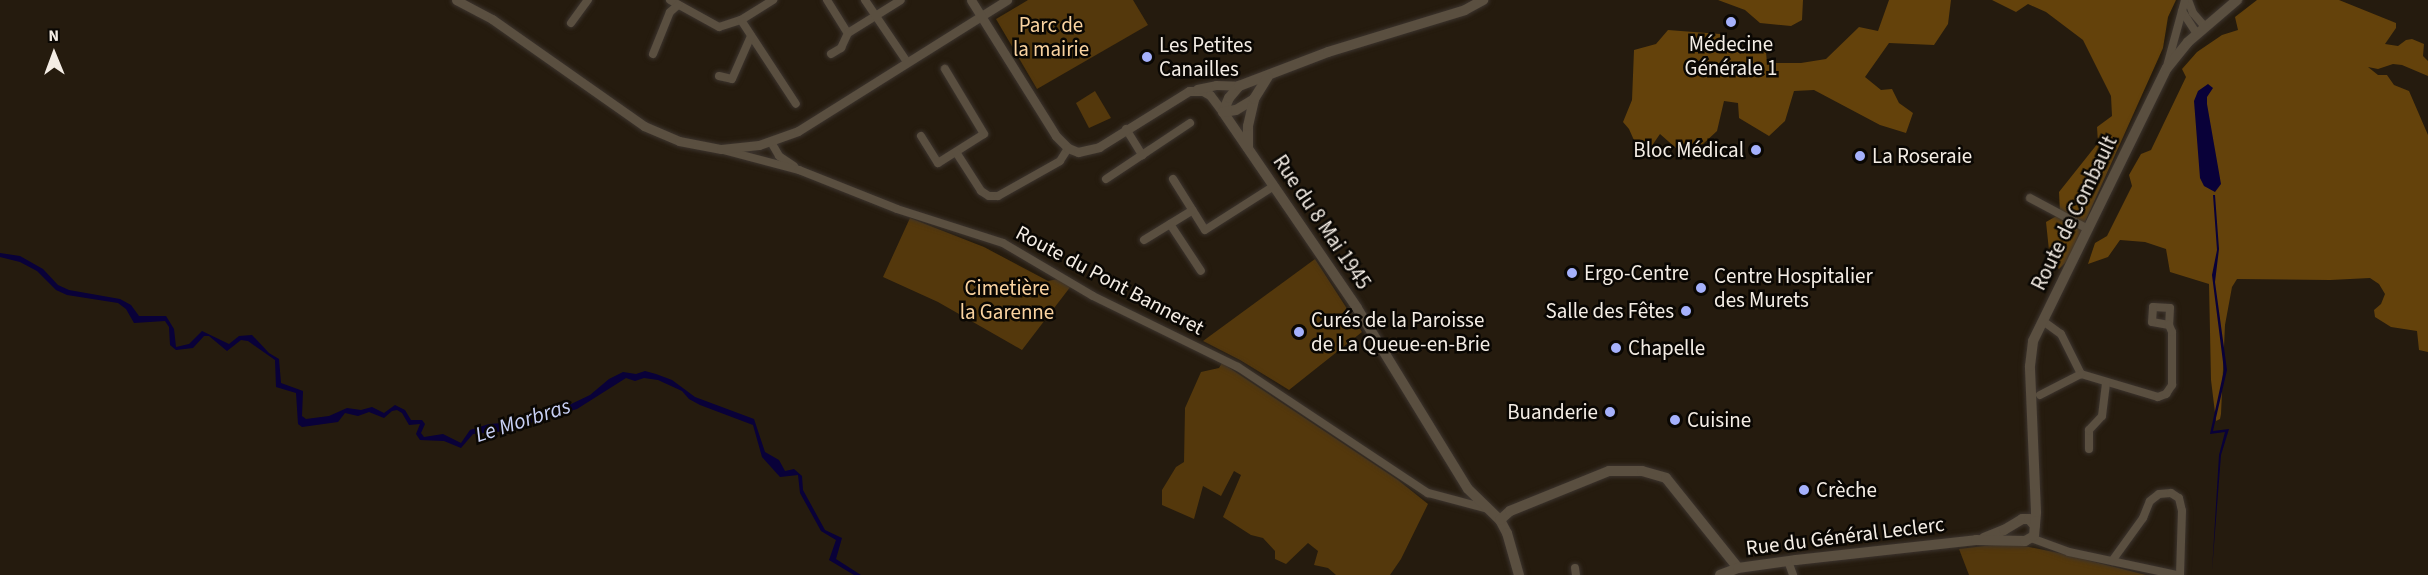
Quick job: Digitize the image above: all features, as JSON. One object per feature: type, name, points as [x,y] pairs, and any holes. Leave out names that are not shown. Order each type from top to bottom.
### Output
[{"type":"main road","points":[[1223,112],[1239,86],[1319,56],[1465,10],[1483,0]]},
{"type":"main road","name":"Route de Combault","points":[[2027,539],[2035,526],[2030,366],[2033,341],[2167,68],[2201,31],[2236,0]]},
{"type":"main road","points":[[1248,148],[1249,119],[1254,99],[1269,76]]},
{"type":"main road","points":[[1223,112],[1236,110],[1254,99]]},
{"type":"main road","name":"Rue du 8 Mai 1945","points":[[1223,112],[1357,308],[1468,489],[1494,514]]},
{"type":"main road","points":[[1519,575],[1508,533],[1494,514],[1510,512],[1609,471],[1642,471],[1666,478],[1738,568]]},
{"type":"main road","name":"Route de Combault","points":[[2019,521],[2028,509],[2034,475]]},
{"type":"main road","points":[[2027,539],[2014,534],[2019,521],[2029,519],[2035,526]]},
{"type":"main road","name":"Rue du Général Leclerc","points":[[1976,540],[2019,521]]},
{"type":"main road","name":"Rue du Général Leclerc","points":[[1720,575],[1738,568],[1788,561],[1976,540],[2027,539]]},
{"type":"street","points":[[456,0],[492,19],[644,126],[679,141],[721,149],[771,142],[809,124],[1007,0]]},
{"type":"street","points":[[571,23],[588,0]]},
{"type":"street","points":[[670,0],[719,27],[741,20],[773,0]]},
{"type":"street","points":[[827,0],[848,33]]},
{"type":"street","points":[[865,0],[907,62]]},
{"type":"street","points":[[831,54],[841,48],[848,33],[901,0]]},
{"type":"street","points":[[971,0],[1056,136],[1068,148],[1078,152],[1092,150],[1189,91],[1210,85],[1239,86]]},
{"type":"street","points":[[2167,68],[2182,9],[2187,0]]},
{"type":"street","points":[[2187,0],[2201,31]]},
{"type":"street","points":[[653,54],[670,12],[678,5]]},
{"type":"street","points":[[2182,9],[2184,18],[2201,31]]},
{"type":"street","points":[[741,20],[796,104]]},
{"type":"street","points":[[719,76],[732,79],[751,36]]},
{"type":"street","points":[[921,136],[938,163],[984,134],[945,69]]},
{"type":"street","name":"Rue du 8 Mai 1945","points":[[1189,91],[1197,90],[1210,95],[1223,112]]},
{"type":"street","points":[[1106,179],[1190,123]]},
{"type":"street","points":[[1126,129],[1142,155]]},
{"type":"street","points":[[771,142],[779,156],[799,170]]},
{"type":"street","points":[[956,152],[981,191],[989,196],[998,196],[1006,194],[1060,161],[1068,148]]},
{"type":"street","name":"Route du Pont Banneret","points":[[721,149],[799,170],[897,209],[947,223],[1002,243],[1093,296],[1238,367],[1428,493],[1494,514]]},
{"type":"street","points":[[1173,179],[1205,230],[1274,186]]},
{"type":"street","points":[[2030,198],[2088,229]]},
{"type":"street","points":[[1144,240],[1193,210]]},
{"type":"street","points":[[1170,224],[1201,271]]},
{"type":"street","points":[[2043,321],[2061,334],[2081,374]]},
{"type":"street","points":[[2040,395],[2081,374],[2154,397],[2166,394],[2172,385],[2172,332],[2169,325]]},
{"type":"street","points":[[2090,449],[2089,430],[2102,416],[2106,382]]},
{"type":"street","points":[[1454,501],[1466,497],[1468,489]]},
{"type":"street","points":[[2027,539],[2069,552],[2112,561],[2179,575],[2182,511],[2179,498],[2171,493],[2159,494],[2150,501],[2143,518],[2112,561]]},
{"type":"street","points":[[1788,561],[1793,575]]},
{"type":"green space","name":"Parc de la mairie","points":[[1028,0],[1133,0],[1148,25],[1037,89],[996,19]]},
{"type":"green space","points":[[1095,91],[1111,118],[1089,128],[1076,103]]},
{"type":"green space","name":"Cimetière la Garenne","points":[[910,218],[984,247],[1048,281],[1058,279],[1071,286],[1022,350],[938,302],[883,277]]},
{"type":"green space","points":[[1315,259],[1362,332],[1289,390],[1240,360],[1203,341]]},
{"type":"green space","points":[[1222,363],[1398,480],[1428,504],[1401,559],[1390,575],[1336,575],[1328,568],[1314,565],[1318,551],[1308,543],[1286,564],[1275,559],[1275,551],[1263,538],[1251,535],[1223,517],[1241,475],[1234,471],[1221,496],[1203,486],[1194,519],[1162,505],[1162,490],[1176,467],[1184,462],[1185,408],[1201,372],[1219,368]]},
{"type":"green space","points":[[2009,543],[2146,575],[1969,575],[1959,549]]},
{"type":"shaded area","points":[[1718,0],[1803,0],[1802,20],[1791,26],[1760,23],[1745,10]]},
{"type":"shaded area","points":[[1889,0],[1951,0],[1948,24],[1934,45],[1889,43],[1865,77],[1881,90],[1892,89],[1899,103],[1913,113],[1906,133],[1880,125],[1814,90],[1794,91],[1785,121],[1769,136],[1739,118],[1738,103],[1724,101],[1717,131],[1703,144],[1677,149],[1660,134],[1651,147],[1637,147],[1629,129],[1623,122],[1632,100],[1634,50],[1656,44],[1668,30],[1720,34],[1740,54],[1765,41],[1767,63],[1801,63],[1826,59],[1859,27],[1878,31]]},
{"type":"shaded area","points":[[1992,0],[2176,0],[2168,17],[2163,48],[2068,260],[2059,269],[2050,260],[2046,222],[2060,214],[2059,192],[2098,143],[2097,127],[2112,116],[2111,96],[2083,40],[2046,12],[2028,4],[2016,12]]},
{"type":"shaded area","points":[[2257,0],[2339,0],[2396,23],[2396,28],[2385,44],[2398,46],[2412,39],[2424,44],[2423,56],[2428,61],[2428,76],[2402,65],[2393,64],[2378,69],[2368,67],[2378,75],[2387,75],[2394,85],[2409,91],[2428,135],[2428,352],[2419,350],[2417,331],[2391,327],[2375,317],[2374,310],[2381,304],[2385,294],[2379,284],[2370,278],[2237,279],[2232,287],[2225,325],[2221,414],[2220,419],[2216,421],[2211,380],[2209,284],[2170,272],[2166,249],[2145,242],[2120,240],[2108,257],[2088,264],[2095,243],[2107,236],[2132,186],[2129,175],[2141,154],[2151,150],[2186,77],[2182,69],[2197,52],[2222,35],[2238,30],[2235,17]]},
{"type":"water","points":[[2208,84],[2213,88],[2207,97],[2207,104],[2221,184],[2215,192],[2204,186],[2200,178],[2194,101],[2198,91]]},
{"type":"water","points":[[2213,195],[2215,195],[2219,249],[2215,282],[2227,370],[2213,431],[2229,429],[2221,455],[2212,571],[2219,455],[2225,432],[2210,434],[2224,370],[2212,275],[2217,250]]},
{"type":"water","name":"Le Morbras","points":[[0,253],[20,256],[43,269],[58,285],[69,290],[120,299],[131,305],[139,316],[166,316],[174,329],[176,347],[189,344],[202,331],[229,344],[239,336],[252,335],[269,353],[279,359],[281,383],[303,391],[302,416],[306,419],[329,416],[347,408],[361,410],[372,407],[384,413],[395,405],[405,410],[411,420],[422,420],[425,424],[421,433],[424,437],[443,434],[461,443],[470,430],[489,424],[518,422],[530,416],[567,406],[590,395],[609,379],[623,372],[636,374],[645,371],[656,374],[672,380],[695,397],[754,419],[765,452],[779,460],[785,471],[794,469],[802,476],[803,490],[825,530],[842,538],[836,559],[861,575],[854,575],[829,560],[836,540],[821,531],[800,493],[798,475],[780,477],[762,457],[753,425],[700,405],[689,399],[682,391],[658,380],[644,378],[635,381],[626,378],[577,409],[520,426],[518,430],[473,434],[461,448],[444,441],[420,440],[416,434],[420,424],[409,425],[402,413],[397,410],[384,418],[369,412],[358,416],[345,413],[338,422],[302,427],[298,424],[296,393],[276,387],[275,360],[248,341],[241,340],[227,351],[209,336],[204,336],[193,348],[176,350],[170,345],[169,327],[165,321],[134,323],[126,309],[118,303],[67,295],[56,290],[37,271],[20,262],[0,257]]},
{"type":"place","name":"Médecine Générale 1","points":[[1731,22]]},
{"type":"place","name":"Les Petites Canailles","points":[[1147,57]]},
{"type":"place","name":"Bloc Médical","points":[[1756,150]]},
{"type":"place","name":"La Roseraie","points":[[1860,156]]},
{"type":"place","name":"Ergo-Centre","points":[[1572,273]]},
{"type":"place","name":"Centre Hospitalier des Murets","points":[[1701,288]]},
{"type":"place","name":"Salle des Fêtes","points":[[1686,311]]},
{"type":"place","name":"Curés de la Paroisse de La Queue-en-Brie","points":[[1299,332]]},
{"type":"place","name":"Chapelle","points":[[1616,348]]},
{"type":"place","name":"Buanderie","points":[[1610,412]]},
{"type":"place","name":"Cuisine","points":[[1675,420]]},
{"type":"place","name":"Crèche","points":[[1804,490]]}]
